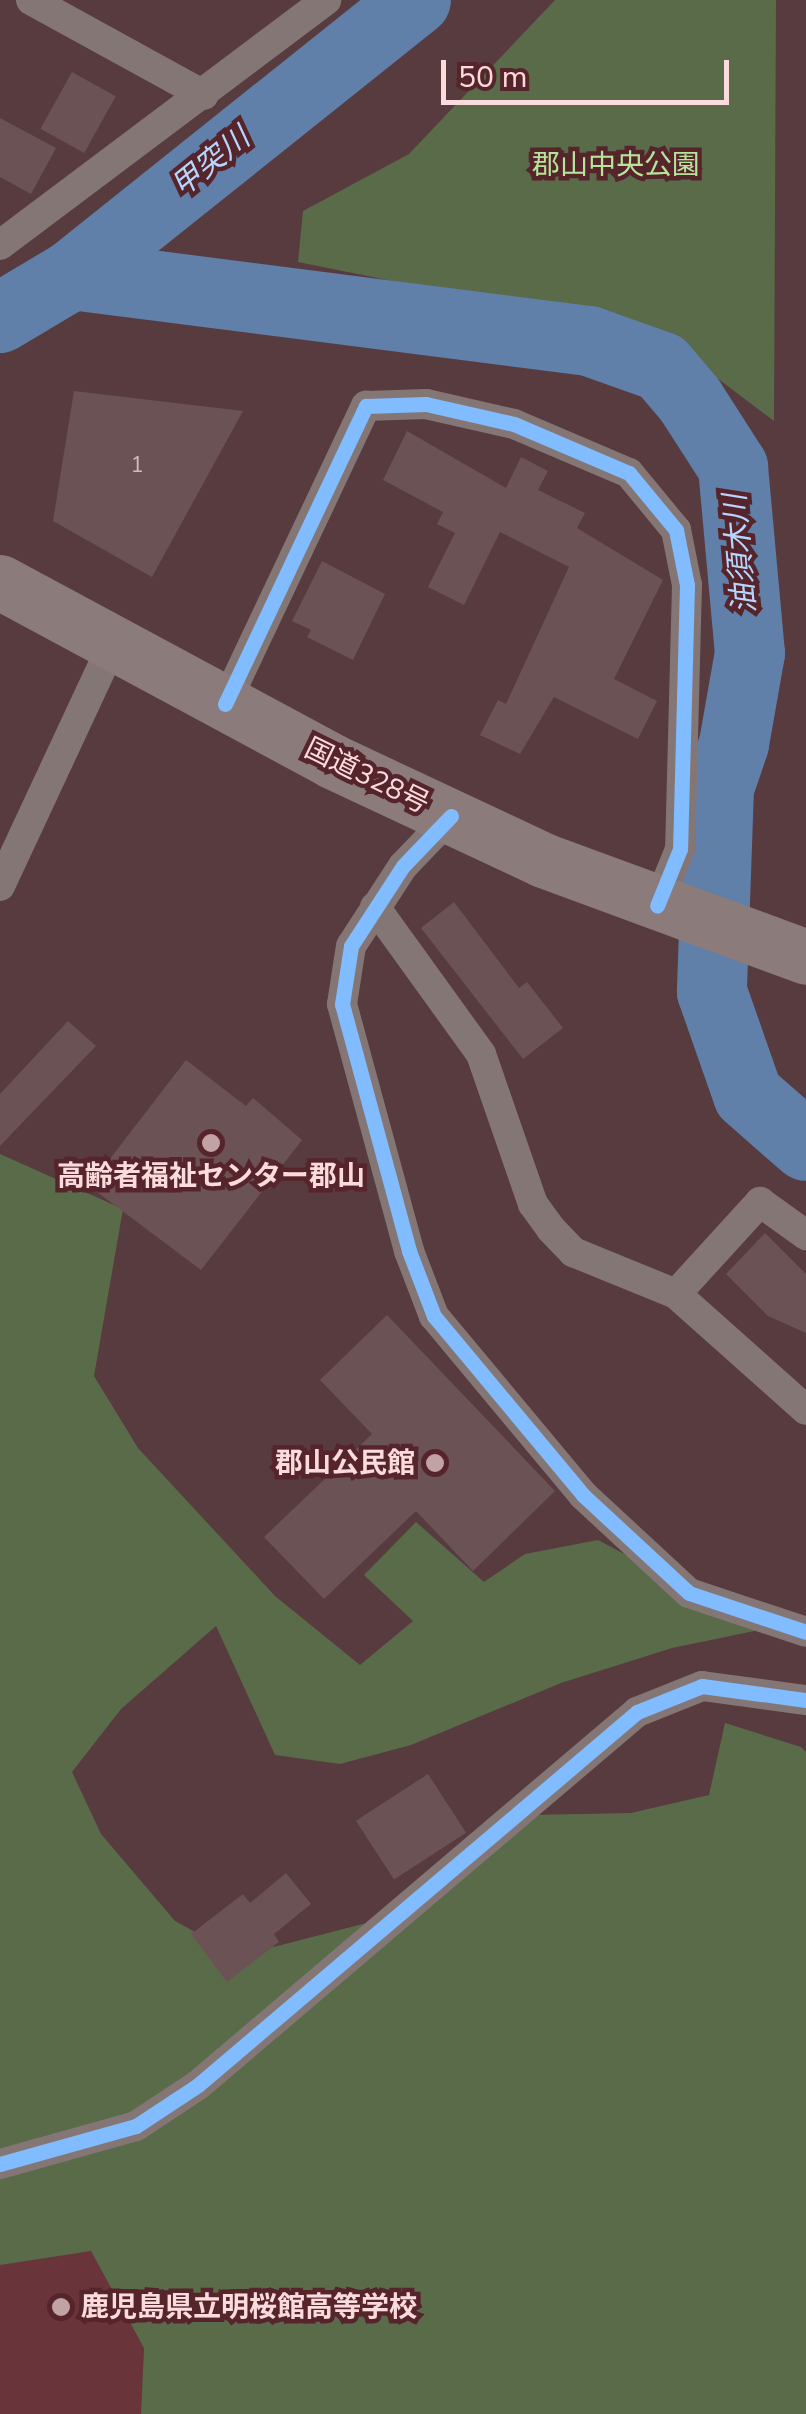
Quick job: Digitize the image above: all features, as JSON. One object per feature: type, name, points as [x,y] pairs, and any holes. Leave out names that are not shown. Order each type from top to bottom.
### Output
[{"type":"highway","name":"国道328号","points":[[0,582],[225,704],[451,816],[665,909],[802,956]]},
{"type":"street","points":[[32,0],[204,95]]},
{"type":"street","points":[[0,245],[326,0]]},
{"type":"street","points":[[225,704],[366,406],[426,404],[514,424],[629,473],[676,530],[687,585],[680,849],[665,909]]},
{"type":"street","points":[[0,886],[112,644]]},
{"type":"street","points":[[451,816],[402,866],[351,946],[342,1004],[408,1251],[434,1316],[583,1495],[688,1593],[806,1632]]},
{"type":"street","points":[[375,907],[481,1054],[533,1204],[551,1229],[573,1252],[676,1294],[806,1410]]},
{"type":"street","points":[[676,1294],[760,1202],[806,1235]]},
{"type":"street","points":[[0,2164],[136,2126],[198,2085],[637,1712],[702,1686],[806,1700]]},
{"type":"shaded area","name":"鹿児島県立明桜館高等学校","points":[[91,2250],[144,2348],[141,2414],[0,2414],[0,2265]]},
{"type":"green space","name":"郡山中央公園","points":[[555,0],[776,0],[774,421],[660,335],[298,262],[303,211],[409,154]]},
{"type":"green space","points":[[0,1154],[123,1209],[94,1376],[138,1448],[275,1596],[360,1665],[413,1621],[364,1575],[416,1522],[484,1582],[525,1554],[598,1540],[764,1629],[672,1648],[561,1683],[411,1745],[340,1764],[275,1755],[216,1626],[121,1709],[72,1772],[101,1834],[175,1921],[239,1956],[417,1910],[532,1815],[631,1813],[709,1795],[725,1723],[801,1747],[806,1752],[806,2414],[141,2414],[144,2348],[91,2251],[0,2265]]},
{"type":"building","points":[[72,72],[116,96],[84,153],[40,129]]},
{"type":"building","points":[[0,118],[56,148],[31,194],[0,177]]},
{"type":"building","points":[[74,391],[243,411],[152,577],[53,521]]},
{"type":"building","points":[[407,431],[506,488],[521,457],[548,471],[538,490],[585,513],[577,528],[663,580],[614,679],[657,701],[638,739],[554,697],[520,754],[480,735],[498,700],[506,704],[569,567],[500,532],[464,605],[428,587],[455,533],[437,524],[443,512],[383,480]]},
{"type":"building","points":[[322,561],[385,594],[353,660],[307,637],[311,630],[292,621]]},
{"type":"building","points":[[454,902],[519,988],[527,982],[563,1028],[523,1059],[421,928]]},
{"type":"building","points":[[68,1021],[96,1046],[0,1146],[0,1094]]},
{"type":"building","name":"高齢者福祉センター郡山","points":[[186,1060],[246,1106],[253,1098],[302,1140],[201,1270],[89,1186]]},
{"type":"building","points":[[765,1233],[806,1274],[806,1333],[768,1316],[726,1274]]},
{"type":"building","name":"郡山公民館","points":[[387,1315],[555,1491],[473,1571],[416,1511],[324,1599],[264,1537],[372,1434],[320,1380]]},
{"type":"building","points":[[428,1774],[466,1833],[394,1880],[356,1821]]},
{"type":"building","points":[[286,1873],[311,1904],[274,1934],[279,1942],[227,1982],[191,1934],[243,1894],[250,1903]]},
{"type":"waterway","name":"甲突川","points":[[0,318],[72,275],[416,0]]},
{"type":"waterway","name":"油須木川","points":[[72,275],[589,341],[662,367],[690,400],[733,467],[750,653],[734,744],[719,788],[712,992],[748,1095],[806,1146]]},
{"type":"cycle path","points":[[225,704],[366,406],[426,404],[514,424],[629,473],[676,530],[687,585],[680,849],[657,906]]},
{"type":"cycle path","points":[[451,816],[403,866],[351,946],[342,1004],[409,1251],[434,1316],[583,1495],[689,1593],[806,1632]]},
{"type":"cycle path","points":[[0,2164],[136,2126],[198,2085],[637,1712],[702,1686],[806,1700]]},
{"type":"place","name":"高齢者福祉センター郡山","points":[[211,1143]]},
{"type":"place","name":"郡山公民館","points":[[435,1463]]},
{"type":"place","name":"鹿児島県立明桜館高等学校","points":[[61,2307]]}]
